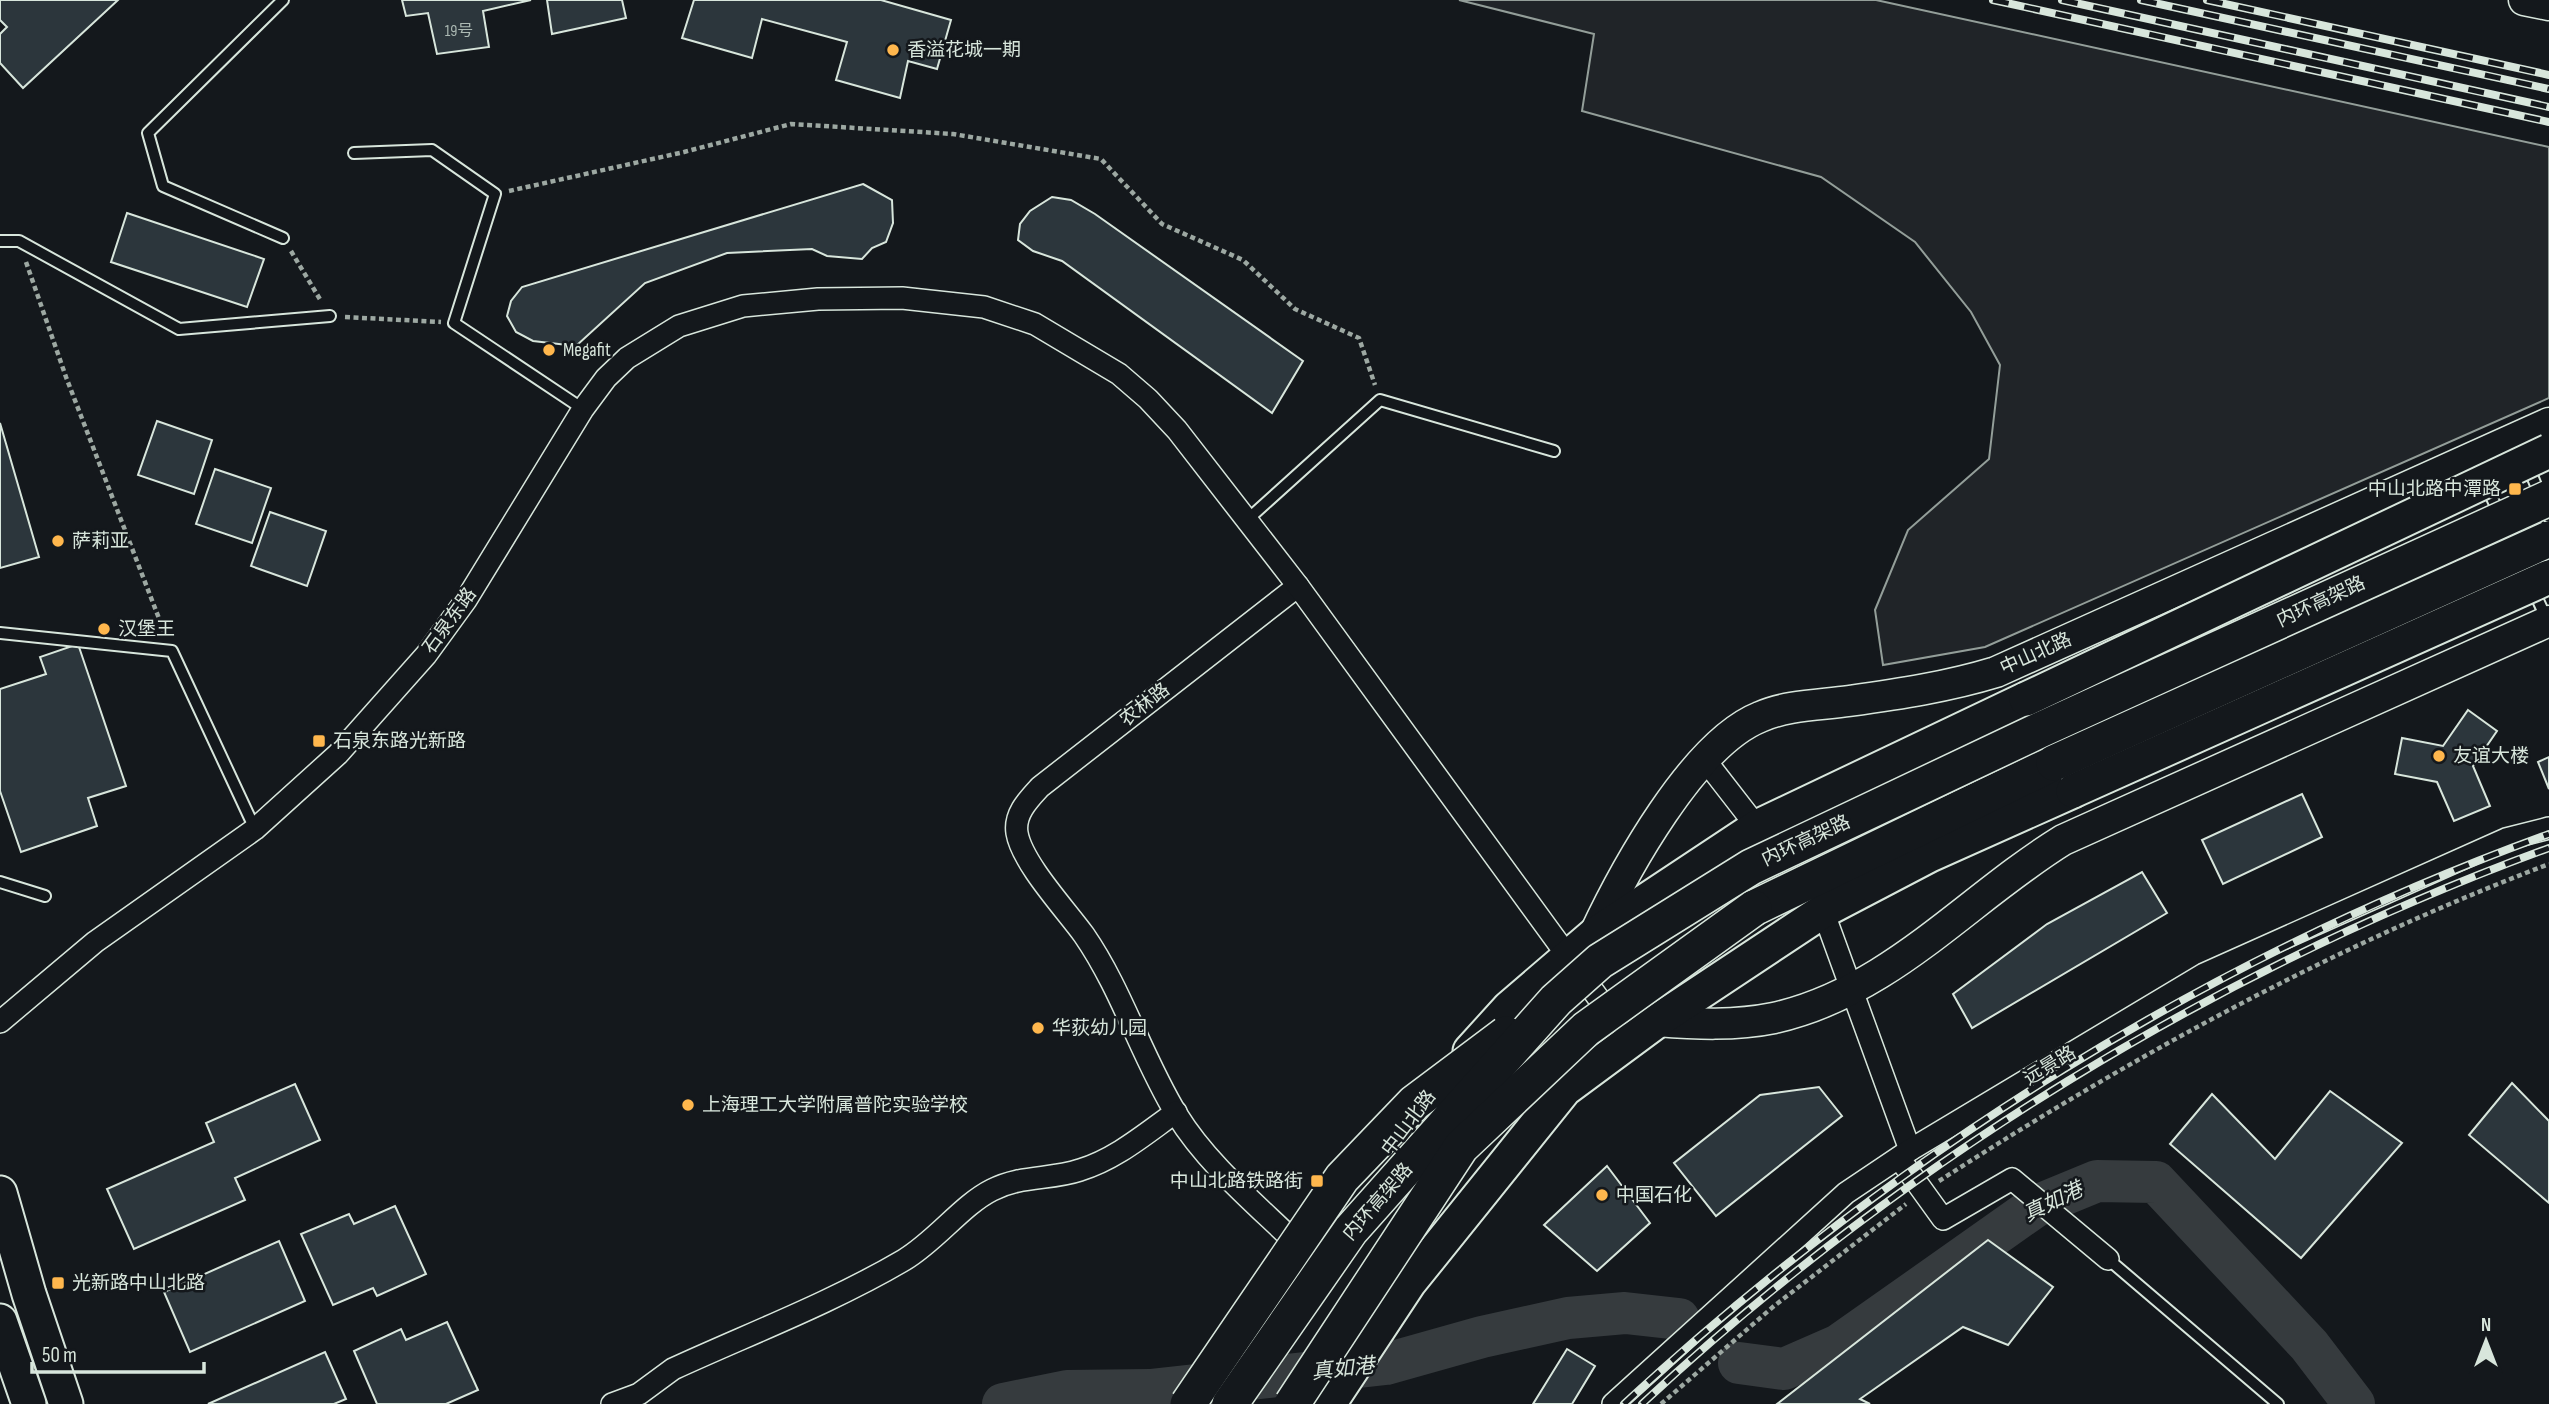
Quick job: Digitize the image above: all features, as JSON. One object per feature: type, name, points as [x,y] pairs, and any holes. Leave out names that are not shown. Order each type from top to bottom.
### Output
[{"type":"highway","name":"内环高架路","points":[[1230,1404],[1351,1230],[1556,1000],[1587,951],[1751,867],[2040,730],[2549,498]]},
{"type":"highway","name":"内环高架路","points":[[1292,1404],[1461,1147],[1587,1028],[1754,908],[2054,763],[2549,539]]},
{"type":"highway","points":[[1188,1404],[1342,1178],[1414,1103],[1587,951]]},
{"type":"main road","points":[[2524,0],[2549,5]]},
{"type":"main road","name":"中山北路","points":[[1587,951],[1619,882],[1652,829],[1723,740],[1761,716],[1784,710],[1926,691],[1996,672],[2549,424]]},
{"type":"main road","name":"中山北路","points":[[1202,1404],[1429,1096],[1509,1008],[1757,827],[2549,451]]},
{"type":"main road","points":[[1329,1404],[1409,1283],[1565,1090],[1657,1021],[1823,911],[1930,855],[2073,791],[2532,570]]},
{"type":"main road","points":[[1657,1021],[1702,1024],[1772,1018],[1816,1006],[1852,990],[1899,963],[2031,860],[2063,840],[2548,621]]},
{"type":"main road","points":[[0,1193],[29,1294],[66,1404]]},
{"type":"main road","points":[[0,1321],[29,1404]]},
{"type":"street","name":"石泉东路","points":[[0,1022],[95,942],[255,829],[338,754],[425,655],[466,600],[583,409],[606,378],[627,358],[679,326],[708,314],[777,301],[902,298],[984,307],[1035,324],[1119,374],[1148,399],[1177,430],[1247,520]]},
{"type":"street","points":[[1247,520],[1587,951],[1630,1041]]},
{"type":"street","name":"农林路","points":[[1298,586],[1040,787],[1018,816],[1017,832],[1021,846],[1085,937],[1175,1112],[1204,1150],[1310,1257]]},
{"type":"street","points":[[1705,760],[1757,827]]},
{"type":"street","name":"远景路","points":[[1613,1404],[1846,1194],[1904,1154],[2204,974],[2506,839],[2549,828]]},
{"type":"street","points":[[1823,911],[1852,990],[1904,1154],[1923,1192],[1942,1219],[2012,1179],[2108,1259]]},
{"type":"street","points":[[612,1404],[639,1394],[673,1369],[905,1259],[942,1233],[988,1192],[1026,1177],[1077,1171],[1095,1165],[1117,1153],[1175,1112]]},
{"type":"lane","points":[[283,0],[148,133],[163,186],[284,238]]},
{"type":"lane","points":[[354,153],[432,150],[495,194],[454,323],[583,409]]},
{"type":"lane","points":[[0,241],[19,241],[179,329],[330,316]]},
{"type":"lane","points":[[1247,520],[1380,400],[1554,452]]},
{"type":"lane","points":[[2516,437],[2549,517]]},
{"type":"lane","points":[[2472,457],[2532,570],[2548,621]]},
{"type":"lane","points":[[0,633],[172,651],[255,829]]},
{"type":"lane","points":[[0,882],[45,896]]},
{"type":"lane","points":[[2108,1259],[2277,1404]]},
{"type":"path","points":[[495,194],[684,152],[791,124],[953,134],[1101,159],[1162,224],[1242,260],[1295,309],[1359,338],[1380,400]]},
{"type":"path","points":[[284,238],[330,316],[454,323]]},
{"type":"path","points":[[19,241],[66,377],[172,651]]},
{"type":"path","points":[[1661,1404],[1774,1306],[1923,1192],[2107,1076],[2207,1021],[2388,930],[2549,864]]},
{"type":"shaded area","points":[[1459,0],[1876,0],[2549,147],[2549,398],[1985,647],[1883,665],[1875,610],[1908,530],[1989,459],[2000,365],[1971,312],[1915,242],[1821,177],[1582,111],[1594,34]]},
{"type":"building","points":[[0,0],[118,0],[23,88],[0,63],[0,34],[7,27],[0,20]]},
{"type":"building","points":[[402,0],[531,0],[483,11],[489,47],[437,54],[428,13],[406,16]]},
{"type":"building","points":[[547,0],[622,0],[626,18],[552,34]]},
{"type":"building","name":"香溢花城一期","points":[[694,0],[881,0],[951,20],[937,69],[908,61],[900,98],[836,80],[847,42],[762,19],[752,58],[682,38]]},
{"type":"building","points":[[863,184],[892,200],[893,223],[886,242],[872,248],[862,259],[827,256],[812,249],[727,253],[645,283],[576,346],[533,341],[516,332],[507,316],[511,301],[522,287]]},
{"type":"building","points":[[1052,197],[1071,200],[1095,214],[1303,361],[1272,413],[1062,261],[1033,251],[1018,240],[1020,224],[1030,211]]},
{"type":"building","points":[[127,213],[264,259],[247,307],[111,262]]},
{"type":"building","points":[[157,421],[212,440],[194,494],[138,475]]},
{"type":"building","points":[[0,423],[39,557],[0,568]]},
{"type":"building","points":[[215,469],[271,488],[252,543],[196,524]]},
{"type":"building","points":[[270,512],[326,531],[307,586],[251,566]]},
{"type":"building","points":[[78,644],[126,786],[88,798],[97,826],[21,852],[0,791],[0,689],[46,674],[40,657]]},
{"type":"building","name":"友谊大楼","points":[[2468,710],[2497,731],[2473,766],[2490,806],[2454,821],[2437,782],[2395,774],[2402,738],[2443,746]]},
{"type":"building","points":[[2549,757],[2549,789],[2538,762]]},
{"type":"building","points":[[2302,794],[2322,837],[2223,884],[2202,840]]},
{"type":"building","points":[[2142,872],[2167,913],[1972,1028],[1953,994],[2047,924]]},
{"type":"building","points":[[2512,1083],[2549,1121],[2549,1203],[2469,1135]]},
{"type":"building","points":[[295,1084],[320,1140],[235,1178],[245,1200],[134,1249],[107,1189],[214,1142],[206,1123]]},
{"type":"building","points":[[1819,1087],[1842,1116],[1716,1216],[1674,1163],[1760,1095]]},
{"type":"building","points":[[2330,1091],[2402,1143],[2301,1258],[2170,1144],[2212,1094],[2275,1159]]},
{"type":"building","name":"中国石化","points":[[1607,1166],[1650,1223],[1597,1271],[1544,1225]]},
{"type":"building","points":[[395,1206],[426,1274],[377,1296],[373,1288],[333,1305],[301,1234],[349,1214],[354,1224]]},
{"type":"building","points":[[1988,1240],[2053,1287],[2008,1345],[1963,1327],[1860,1399],[1870,1404],[1777,1404]]},
{"type":"building","points":[[279,1241],[305,1301],[190,1352],[164,1292]]},
{"type":"building","points":[[447,1322],[478,1390],[446,1404],[377,1404],[354,1351],[401,1329],[406,1340]]},
{"type":"building","points":[[1567,1349],[1595,1366],[1572,1404],[1533,1404]]},
{"type":"building","points":[[325,1352],[346,1399],[334,1404],[208,1404]]},
{"type":"waterway","name":"真如港","points":[[1739,1363],[1784,1369],[1839,1345],[2036,1206],[2097,1181],[2156,1182],[2309,1345],[2354,1404]]},
{"type":"waterway","name":"真如港","points":[[1003,1404],[1067,1391],[1150,1390],[1386,1364],[1482,1337],[1568,1318],[1625,1313],[1679,1319]]},
{"type":"railway","points":[[1993,0],[2549,122]]},
{"type":"railway","points":[[2062,0],[2549,107]]},
{"type":"railway","points":[[2141,0],[2549,89]]},
{"type":"railway","points":[[2207,0],[2549,75]]},
{"type":"railway","points":[[1624,1404],[1726,1314],[1833,1228],[1944,1148],[2058,1073],[2176,1004],[2297,941],[2422,884],[2549,834]]},
{"type":"railway","points":[[1642,1404],[1742,1316],[1846,1232],[1955,1154],[2068,1081],[2184,1014],[2303,952],[2425,897],[2549,848]]},
{"type":"place","name":"香溢花城一期","points":[[893,50]]},
{"type":"place","name":"Megafit","points":[[549,350]]},
{"type":"place","name":"中山北路中潭路","points":[[2515,489]]},
{"type":"place","name":"萨莉亚","points":[[58,541]]},
{"type":"place","name":"汉堡王","points":[[104,629]]},
{"type":"place","name":"石泉东路光新路","points":[[319,741]]},
{"type":"place","name":"友谊大楼","points":[[2439,756]]},
{"type":"place","name":"华荻幼儿园","points":[[1038,1028]]},
{"type":"place","name":"上海理工大学附属普陀实验学校","points":[[688,1105]]},
{"type":"place","name":"中山北路铁路街","points":[[1317,1181]]},
{"type":"place","name":"中国石化","points":[[1602,1195]]},
{"type":"place","name":"光新路中山北路","points":[[58,1283]]}]
